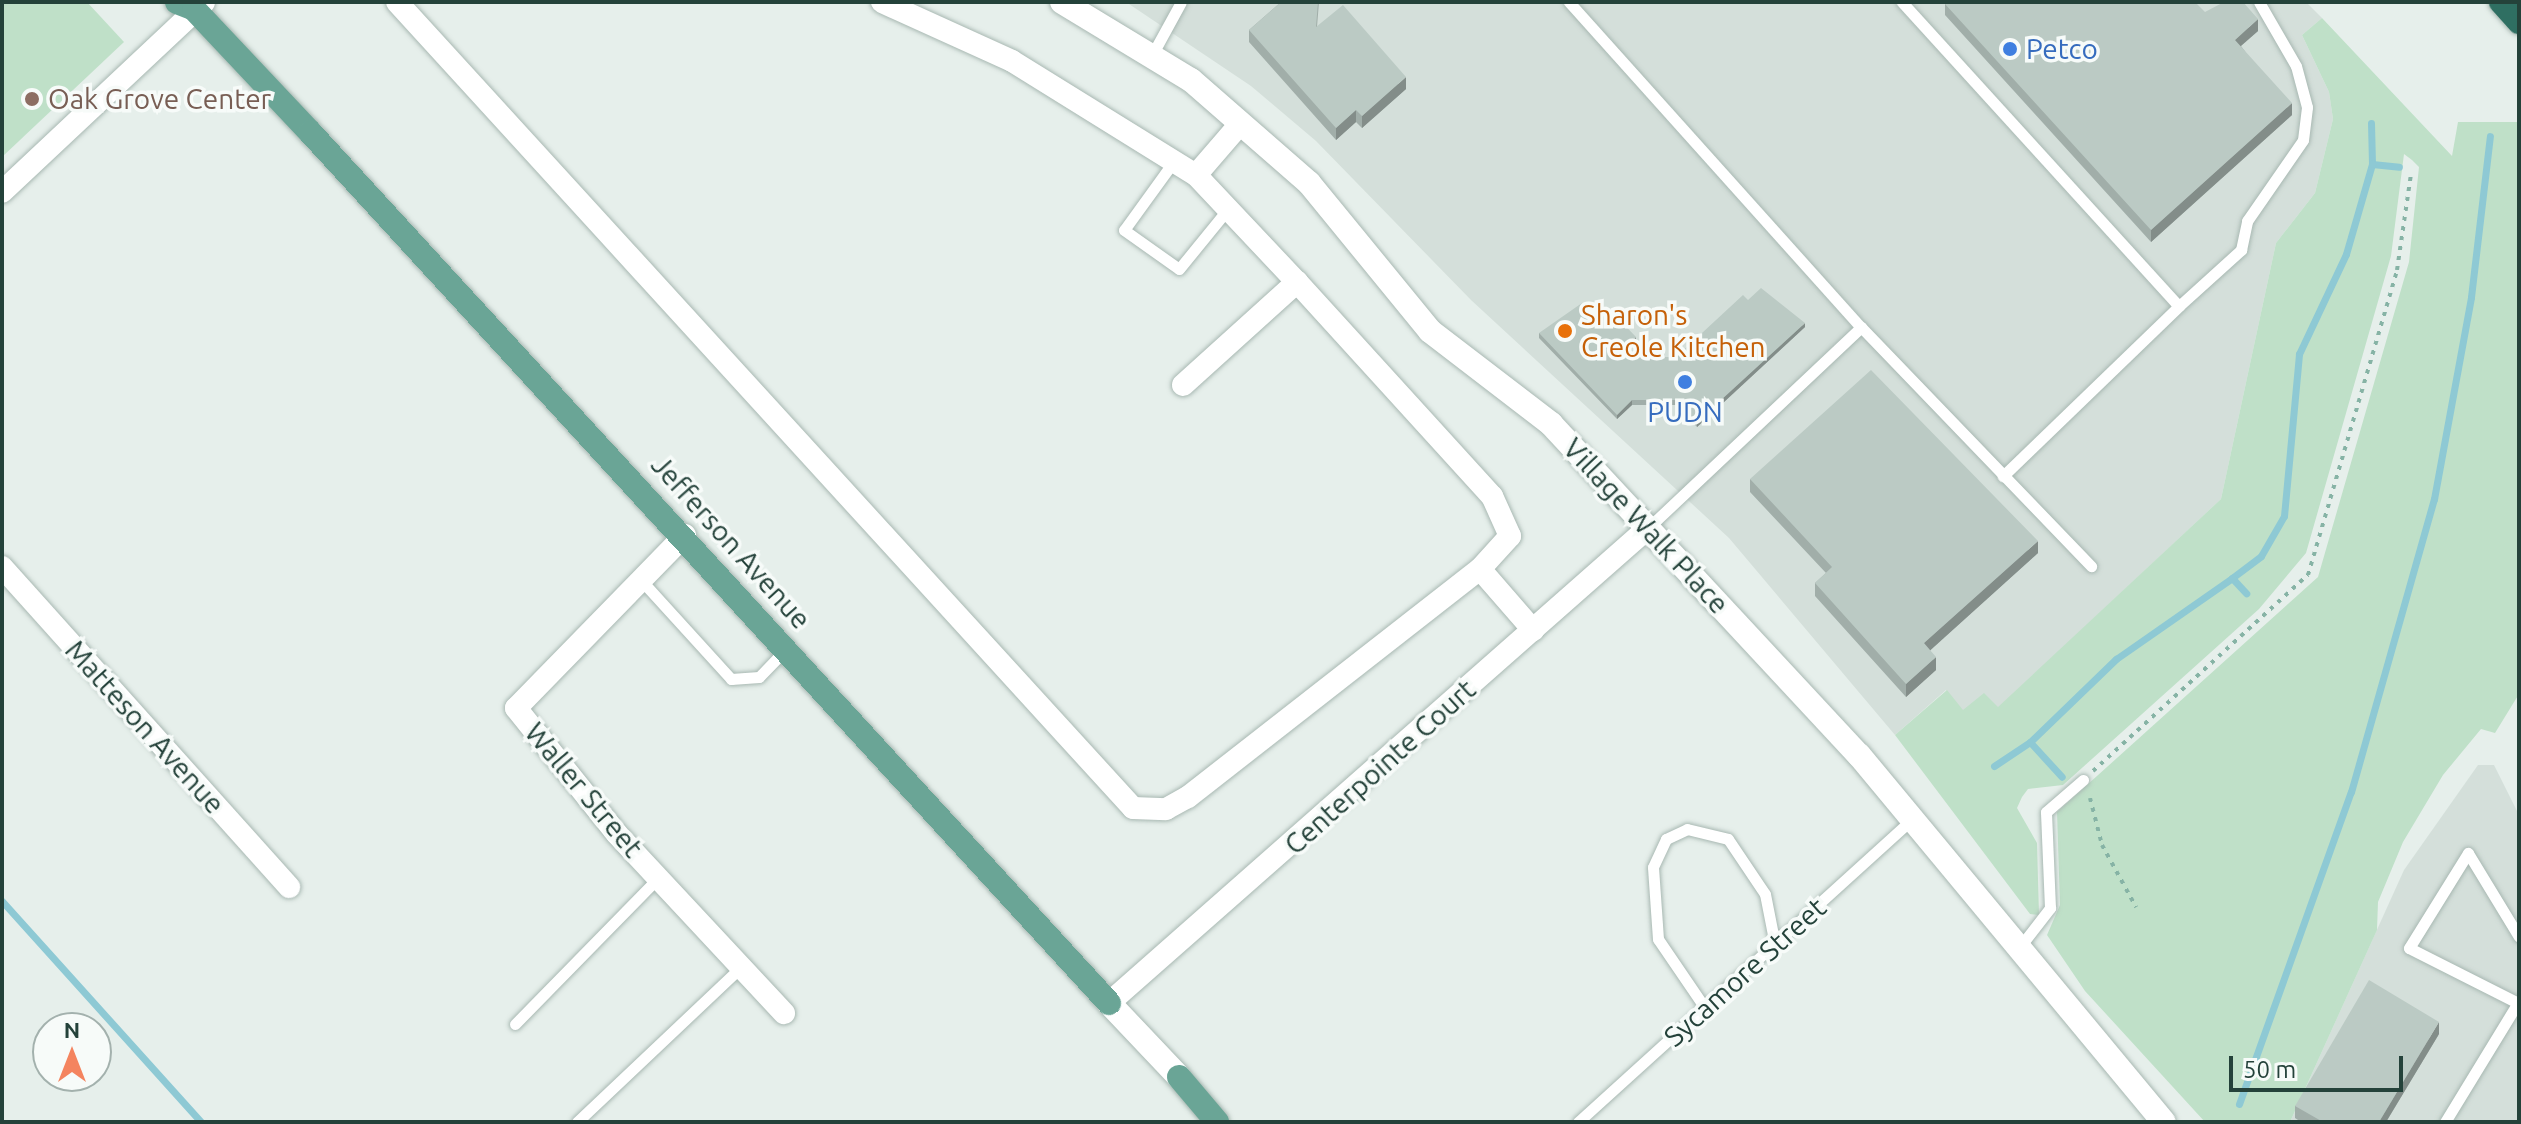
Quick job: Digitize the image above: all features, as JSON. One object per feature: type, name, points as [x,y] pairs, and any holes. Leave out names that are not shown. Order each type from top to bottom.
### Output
[{"type":"highway","points":[[2501,2],[2519,22]]},
{"type":"main road","name":"Jefferson Avenue","points":[[191,4],[685,535],[1109,1003]]},
{"type":"main road","name":"Jefferson Avenue","points":[[1179,1077],[1217,1122]]},
{"type":"street","points":[[397,2],[1133,808],[1166,809],[1188,797],[1480,569],[1510,536],[1492,496],[1196,175],[1012,61],[882,2]]},
{"type":"street","name":"Village Walk Place","points":[[1062,2],[1152,55],[1309,183],[1430,331],[1551,424],[1911,820],[2016,951],[2164,1122]]},
{"type":"street","points":[[2,192],[191,4]]},
{"type":"street","points":[[1196,175],[1240,124]]},
{"type":"street","points":[[1183,385],[1297,282]]},
{"type":"street","name":"Centerpointe Court","points":[[1109,1003],[1648,528]]},
{"type":"street","name":"Waller Street","points":[[685,535],[516,708],[658,878],[784,1013]]},
{"type":"street","name":"Matteson Avenue","points":[[2,567],[289,887]]},
{"type":"street","points":[[1480,569],[1533,630]]},
{"type":"street","name":"Jefferson Avenue","points":[[1109,1003],[1179,1077]]},
{"type":"lane","points":[[1152,55],[1181,2]]},
{"type":"lane","points":[[1569,2],[1861,327],[2091,566]]},
{"type":"lane","points":[[1902,2],[2179,306]]},
{"type":"lane","points":[[2003,476],[2241,250],[2247,221],[2303,140],[2307,107],[2296,66],[2259,2]]},
{"type":"lane","points":[[1174,161],[1124,230],[1179,269],[1229,208]]},
{"type":"lane","points":[[1648,528],[1861,327]]},
{"type":"lane","points":[[641,580],[731,679],[759,677],[787,648]]},
{"type":"lane","points":[[2016,951],[2050,908],[2046,812],[2083,780]]},
{"type":"lane","name":"Sycamore Street","points":[[1578,1122],[1911,820]]},
{"type":"lane","points":[[1705,1008],[1658,939],[1653,867],[1666,839],[1687,829],[1728,839],[1765,894],[1775,945]]},
{"type":"lane","points":[[2448,1121],[2519,1002],[2409,948],[2468,853],[2519,937]]},
{"type":"lane","points":[[515,1024],[658,878]]},
{"type":"lane","points":[[577,1122],[741,967]]},
{"type":"path","points":[[2136,907],[2102,845],[2083,780],[2308,575],[2397,270],[2411,174]]},
{"type":"shaded area","points":[[1126,2],[2306,2],[2322,18],[2302,35],[2329,92],[2333,119],[2315,193],[2276,243],[2221,499],[1998,708],[1963,711],[1946,690],[1895,735],[1729,538],[1471,300],[1316,141],[1251,86]]},
{"type":"shaded area","points":[[2478,765],[2494,765],[2519,815],[2519,1122],[2290,1122],[2404,870]]},
{"type":"green space","name":"Oak Grove Center","points":[[2,2],[87,2],[124,42],[2,157]]},
{"type":"green space","points":[[2322,18],[2452,156],[2458,122],[2519,122],[2519,694],[2495,733],[2481,729],[2443,775],[2403,842],[2378,902],[2377,930],[2290,1122],[2205,1122],[2085,991],[2047,935],[2060,905],[2057,812],[2318,577],[2409,262],[2419,167],[2412,160],[2404,154],[2391,256],[2306,553],[2259,609],[2063,785],[2028,789],[2022,797],[2017,808],[2037,843],[2039,915],[2030,914],[1895,735],[1947,690],[1963,710],[1984,693],[1998,707],[2221,499],[2276,243],[2315,193],[2333,119],[2329,92],[2302,35]]},
{"type":"building","points":[[1281,2],[1318,2],[1316,27],[1343,5],[1406,77],[1362,116],[1356,110],[1336,128],[1249,30]]},
{"type":"building","points":[[2195,2],[2205,12],[2224,2],[2243,2],[2258,19],[2235,40],[2292,103],[2151,230],[1945,4]]},
{"type":"building","points":[[1761,288],[1805,323],[1697,422],[1677,400],[1632,400],[1617,415],[1539,333],[1582,303],[1609,320],[1615,315],[1636,337],[1619,354],[1675,358],[1743,295],[1748,300]]},
{"type":"building","points":[[1871,370],[2038,541],[1924,643],[1936,657],[1906,684],[1815,583],[1832,567],[1750,479]]},
{"type":"building","points":[[2369,980],[2439,1022],[2379,1122],[2323,1122],[2295,1106]]},
{"type":"waterway","points":[[2371,123],[2372,164],[2399,167]]},
{"type":"waterway","points":[[2239,1104],[2351,792],[2434,499],[2471,297],[2490,136]]},
{"type":"waterway","points":[[2232,578],[2261,556],[2284,516],[2299,354],[2346,254],[2372,164]]},
{"type":"waterway","points":[[1994,766],[2030,742],[2116,659],[2232,578],[2246,593]]},
{"type":"waterway","points":[[2030,742],[2062,777]]},
{"type":"waterway","points":[[2,901],[201,1122]]},
{"type":"place","name":"Petco","points":[[2010,49]]},
{"type":"place","name":"Oak Grove Center","points":[[32,99]]},
{"type":"place","name":"Sharon's Creole Kitchen","points":[[1565,331]]},
{"type":"place","name":"PUDN","points":[[1685,382]]}]
